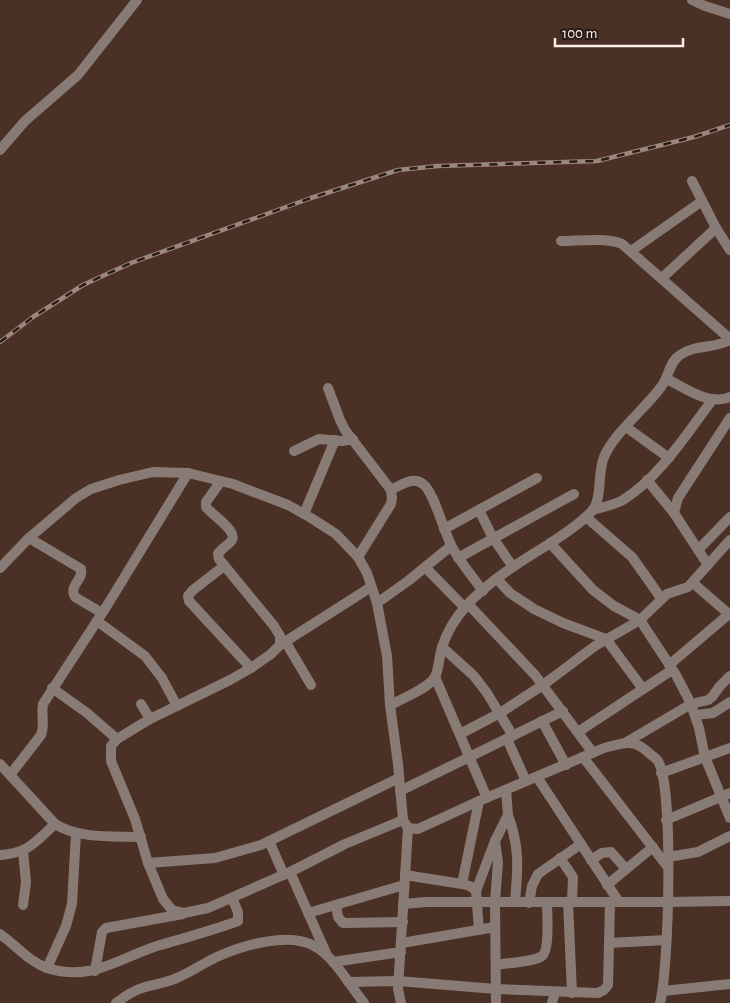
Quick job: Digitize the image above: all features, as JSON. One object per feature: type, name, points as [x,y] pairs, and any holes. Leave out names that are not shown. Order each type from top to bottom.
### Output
[{"type":"street","points":[[0,150],[25,121],[78,75],[137,0]]},
{"type":"street","points":[[692,0],[730,14]]},
{"type":"street","points":[[692,181],[718,232],[730,250]]},
{"type":"street","points":[[631,251],[702,201]]},
{"type":"street","points":[[662,278],[718,232],[730,229]]},
{"type":"street","points":[[562,242],[617,242],[631,251],[730,339],[723,344],[698,347],[680,354],[671,365],[667,379],[613,442],[603,460],[599,476],[597,501],[590,514]]},
{"type":"street","points":[[667,379],[691,392],[713,399],[728,401]]},
{"type":"street","points":[[328,388],[340,420],[391,490],[391,504],[358,557]]},
{"type":"street","points":[[390,705],[428,685],[435,677],[442,647],[449,631],[466,606],[513,567],[590,514],[620,501],[647,480],[668,458],[713,399]]},
{"type":"street","points":[[674,513],[678,498],[730,418]]},
{"type":"street","points":[[626,427],[668,458]]},
{"type":"street","points":[[294,451],[313,441],[353,439]]},
{"type":"street","points":[[304,514],[334,440]]},
{"type":"street","points":[[0,568],[29,538],[76,498],[91,489],[153,472],[188,473],[233,484],[288,504],[336,534],[358,557],[367,573],[377,603],[387,656],[390,705],[405,824],[403,922],[398,981],[401,1003]]},
{"type":"street","points":[[10,775],[44,729],[42,717],[43,704],[52,688],[100,617],[188,473]]},
{"type":"street","points":[[444,529],[537,478]]},
{"type":"street","points":[[391,490],[408,481],[417,480],[423,484],[431,496],[451,546],[483,591]]},
{"type":"street","points":[[647,480],[674,513],[708,565]]},
{"type":"street","points":[[221,481],[206,502],[206,507],[232,532],[233,537],[218,554],[224,566],[274,626],[282,643],[312,685]]},
{"type":"street","points":[[458,558],[574,494]]},
{"type":"street","points":[[479,510],[513,567]]},
{"type":"street","points":[[590,514],[632,557],[662,598]]},
{"type":"street","points":[[698,550],[730,517]]},
{"type":"street","points":[[29,538],[80,568],[81,576],[73,587],[75,597],[145,656],[162,678],[177,706]]},
{"type":"street","points":[[550,543],[593,590],[614,606],[640,620],[682,686],[695,715],[706,757],[726,795],[730,818]]},
{"type":"street","points":[[460,734],[500,713],[543,686],[606,639],[640,620],[662,598],[674,590],[688,587],[729,543]]},
{"type":"street","points":[[377,603],[451,546]]},
{"type":"street","points":[[224,566],[193,590],[188,596],[188,601],[251,668]]},
{"type":"street","points":[[425,567],[517,655],[543,686],[578,732],[588,755],[653,847],[668,862]]},
{"type":"street","points":[[497,579],[515,597],[534,609],[563,623],[606,639],[643,689]]},
{"type":"street","points":[[578,732],[643,689],[670,668],[730,614],[692,583]]},
{"type":"street","points":[[184,914],[172,910],[163,899],[148,863],[135,819],[110,761],[111,746],[117,739],[150,719],[251,668],[271,654],[282,643],[371,587]]},
{"type":"street","points":[[442,647],[474,676],[500,713],[526,781]]},
{"type":"street","points":[[95,971],[102,932],[106,928],[208,908],[287,873],[345,844],[405,824],[418,829],[566,764],[625,743],[690,704],[702,702],[712,697],[730,676]]},
{"type":"street","points":[[435,677],[470,757],[483,799],[462,884]]},
{"type":"street","points":[[52,688],[88,713],[117,739]]},
{"type":"street","points":[[695,715],[713,713],[730,702]]},
{"type":"street","points":[[141,704],[150,719]]},
{"type":"street","points":[[400,791],[563,711]]},
{"type":"street","points":[[542,722],[566,764]]},
{"type":"street","points":[[625,743],[640,745],[658,762],[664,784],[668,862],[666,940],[663,991],[660,1003]]},
{"type":"street","points":[[661,773],[730,748]]},
{"type":"street","points":[[0,764],[55,824],[63,830],[76,833],[141,837]]},
{"type":"street","points":[[348,982],[398,981],[496,990],[572,993],[598,993],[604,990],[608,984],[609,943],[614,902],[607,884],[537,777]]},
{"type":"street","points":[[148,863],[215,858],[269,841],[399,778]]},
{"type":"street","points":[[506,790],[508,815],[518,853],[515,902]]},
{"type":"street","points":[[666,820],[726,795]]},
{"type":"street","points":[[480,930],[476,891],[495,841],[508,815]]},
{"type":"street","points":[[0,855],[24,851],[55,824]]},
{"type":"street","points":[[47,968],[66,926],[71,909],[76,833]]},
{"type":"street","points":[[668,862],[698,852],[730,836]]},
{"type":"street","points":[[269,841],[330,958],[364,1003]]},
{"type":"street","points":[[495,841],[498,862],[495,902],[496,1003]]},
{"type":"street","points":[[529,903],[532,886],[538,874],[581,844]]},
{"type":"street","points":[[607,884],[653,847]]},
{"type":"street","points":[[23,905],[26,882],[24,851]]},
{"type":"street","points":[[591,860],[602,853],[611,852],[626,869]]},
{"type":"street","points":[[560,858],[573,877],[570,902],[572,993]]},
{"type":"street","points":[[308,913],[336,905],[404,880],[462,884],[470,886],[476,891]]},
{"type":"street","points":[[0,934],[26,956],[47,968],[64,971],[95,971],[149,949],[238,921],[238,912],[232,898]]},
{"type":"street","points":[[403,904],[426,902],[730,901]]},
{"type":"street","points":[[496,965],[536,959],[542,956],[546,951],[547,942],[548,902]]},
{"type":"street","points":[[336,905],[338,917],[343,924],[403,922]]},
{"type":"street","points":[[116,1003],[142,988],[180,977],[220,956],[274,940],[303,941],[316,946],[330,958],[401,947],[495,927]]},
{"type":"street","points":[[609,943],[666,940]]},
{"type":"street","points":[[663,991],[730,984]]},
{"type":"street","points":[[552,1003],[555,992]]},
{"type":"railway","points":[[0,342],[33,317],[83,285],[131,263],[311,198],[398,170],[438,166],[597,161],[694,137],[730,125]]}]
